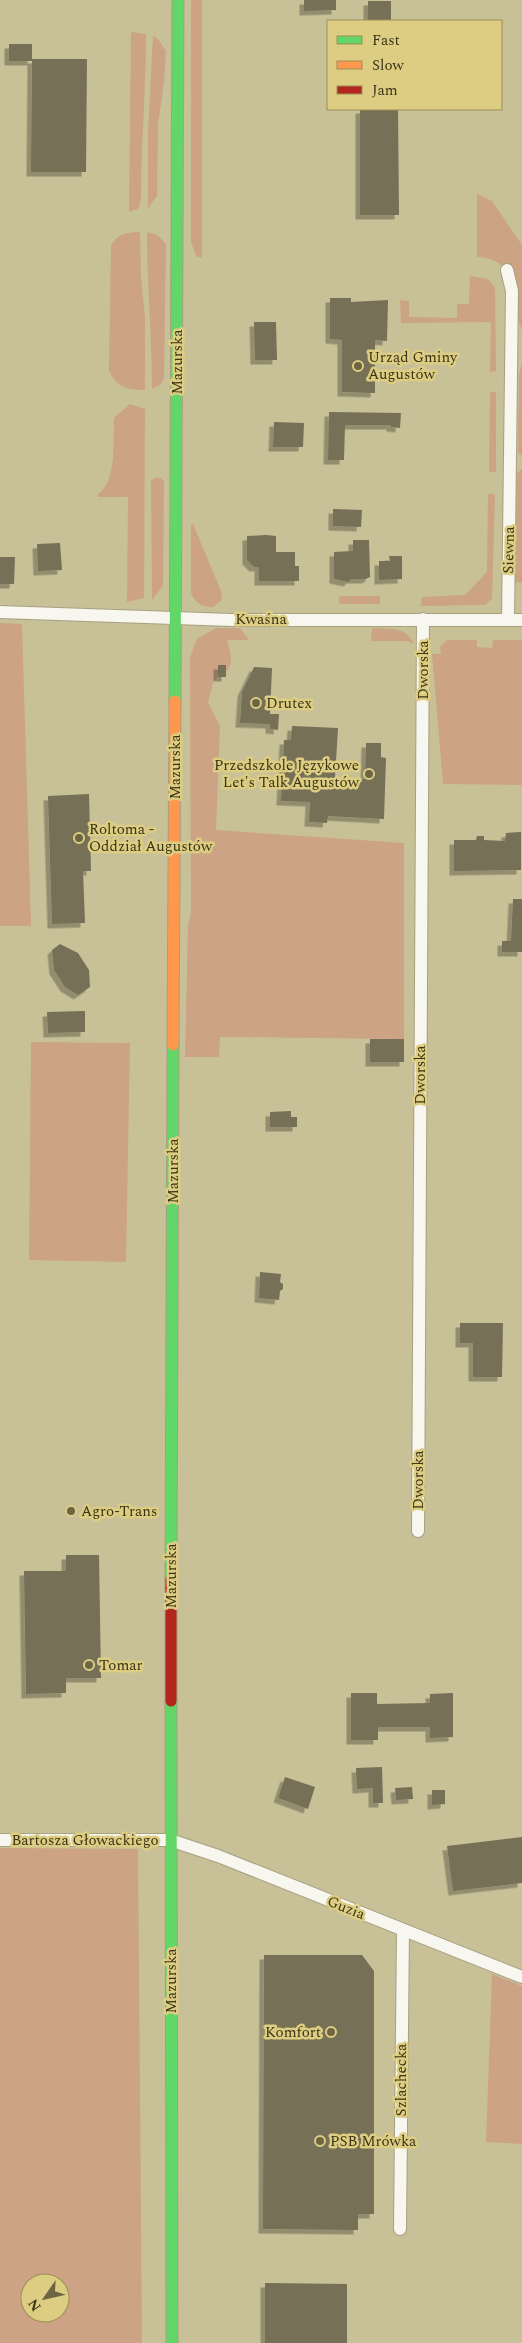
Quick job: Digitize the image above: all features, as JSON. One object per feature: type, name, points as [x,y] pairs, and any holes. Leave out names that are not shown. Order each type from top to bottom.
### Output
[{"type":"main road","name":"Mazurska","points":[[172,2343],[170,1840],[178,0]]},
{"type":"street","name":"Siewna","points":[[507,270],[512,291],[517,346],[508,620]]},
{"type":"street","name":"Kwaśna","points":[[0,612],[232,620],[522,620]]},
{"type":"street","name":"Dworska","points":[[418,1531],[423,619]]},
{"type":"street","name":"Bartosza Głowackiego","points":[[0,1840],[170,1840]]},
{"type":"street","name":"Guzia","points":[[170,1840],[218,1856],[522,1977]]},
{"type":"street","name":"Szlachecka","points":[[400,2229],[403,1931]]},
{"type":"shaded area","points":[[191,0],[202,0],[202,258],[196,256],[191,242]]},
{"type":"shaded area","points":[[131,32],[146,34],[146,55],[141,199],[138,209],[129,212]]},
{"type":"shaded area","points":[[153,36],[158,39],[166,51],[158,125],[157,196],[148,208],[148,133]]},
{"type":"shaded area","points":[[477,194],[492,201],[522,245],[522,330],[507,272],[501,265],[491,260],[477,257]]},
{"type":"shaded area","points":[[140,232],[141,277],[145,318],[145,390],[128,388],[119,384],[109,370],[111,246],[123,234]]},
{"type":"shaded area","points":[[147,232],[158,236],[166,245],[164,379],[160,385],[152,389],[148,272]]},
{"type":"shaded area","points":[[470,276],[488,279],[495,287],[496,371],[490,372],[491,322],[401,323],[400,300],[409,301],[409,317],[457,318],[457,304],[469,304]]},
{"type":"shaded area","points":[[522,364],[522,456],[518,452],[519,374]]},
{"type":"shaded area","points":[[490,392],[496,392],[496,472],[489,472]]},
{"type":"shaded area","points":[[130,404],[145,409],[144,598],[127,602],[128,497],[98,497],[98,494],[104,488],[111,470],[114,448],[114,418]]},
{"type":"shaded area","points":[[522,469],[522,583],[515,582],[517,473]]},
{"type":"shaded area","points":[[154,478],[161,478],[164,481],[163,586],[152,600],[151,481]]},
{"type":"shaded area","points":[[488,494],[495,494],[492,599],[485,605],[421,606],[422,597],[465,595],[487,572]]},
{"type":"shaded area","points":[[193,524],[221,591],[222,600],[213,607],[199,604],[191,593],[191,525]]},
{"type":"shaded area","points":[[339,596],[380,596],[380,604],[339,604]]},
{"type":"shaded area","points":[[0,623],[22,624],[31,926],[0,926]]},
{"type":"shaded area","points":[[216,628],[240,628],[249,640],[227,640],[231,657],[229,668],[226,672],[226,665],[218,665],[218,677],[214,680],[208,702],[220,726],[216,830],[404,843],[404,1039],[220,1037],[219,1057],[185,1057],[188,926],[191,912],[190,657],[197,639]]},
{"type":"shaded area","points":[[372,628],[402,631],[411,638],[414,644],[407,641],[371,641]]},
{"type":"shaded area","points":[[447,640],[477,640],[477,647],[492,648],[493,640],[522,640],[522,785],[443,784],[432,654],[441,654],[440,647]]},
{"type":"shaded area","points":[[31,1042],[130,1043],[126,1262],[29,1260]]},
{"type":"shaded area","points":[[0,1848],[138,1849],[142,2343],[0,2343]]},
{"type":"shaded area","points":[[492,1974],[522,1986],[522,2144],[486,2142]]},
{"type":"building","points":[[304,0],[336,0],[336,10],[304,11]]},
{"type":"building","points":[[368,1],[391,1],[391,20],[368,20]]},
{"type":"building","points":[[9,44],[32,44],[32,59],[87,59],[86,172],[31,172],[32,61],[9,61]]},
{"type":"building","points":[[360,110],[398,110],[399,215],[360,215]]},
{"type":"building","name":"Urząd Gminy Augustów","points":[[330,298],[351,298],[351,302],[388,300],[387,341],[375,340],[375,393],[342,392],[342,340],[330,339]]},
{"type":"building","points":[[254,322],[276,322],[277,360],[255,360]]},
{"type":"building","points":[[329,412],[401,413],[400,428],[391,427],[391,425],[345,425],[344,460],[328,460]]},
{"type":"building","points":[[274,422],[304,423],[303,447],[273,447]]},
{"type":"building","points":[[333,509],[362,510],[361,527],[333,526]]},
{"type":"building","points":[[247,536],[276,536],[276,552],[295,552],[295,566],[299,566],[299,581],[259,581],[259,567],[254,567],[247,560]]},
{"type":"building","points":[[353,540],[369,540],[370,577],[366,579],[351,579],[348,582],[334,579],[334,552],[353,551]]},
{"type":"building","points":[[60,543],[62,570],[38,571],[37,544]]},
{"type":"building","points":[[389,556],[402,556],[402,579],[379,580],[379,561],[390,561]]},
{"type":"building","points":[[0,557],[15,557],[14,584],[0,584]]},
{"type":"building","points":[[218,665],[226,665],[226,677],[218,677]]},
{"type":"building","name":"Drutex","points":[[254,667],[272,668],[270,714],[279,714],[278,730],[270,729],[270,724],[240,723],[242,692]]},
{"type":"building","points":[[292,726],[338,728],[335,778],[365,779],[366,743],[381,743],[381,757],[386,758],[384,819],[328,816],[327,823],[309,822],[310,802],[281,801],[284,740],[291,740]]},
{"type":"building","points":[[89,794],[91,871],[83,871],[85,923],[52,924],[48,796]]},
{"type":"building","points":[[521,832],[521,870],[454,871],[454,840],[476,840],[477,836],[484,836],[484,840],[505,841],[506,833]]},
{"type":"building","points":[[513,899],[522,899],[522,952],[502,952],[502,941],[511,941]]},
{"type":"building","points":[[60,944],[78,953],[89,970],[90,987],[78,995],[65,987],[54,970],[52,950]]},
{"type":"building","points":[[85,1011],[85,1032],[48,1033],[47,1012]]},
{"type":"building","points":[[370,1039],[404,1039],[404,1062],[370,1062]]},
{"type":"building","points":[[291,1111],[291,1117],[297,1117],[297,1127],[270,1127],[270,1112]]},
{"type":"building","points":[[260,1272],[281,1274],[280,1282],[283,1284],[283,1289],[280,1291],[279,1300],[259,1298]]},
{"type":"building","points":[[460,1323],[503,1323],[502,1377],[473,1377],[473,1343],[460,1343]]},
{"type":"building","points":[[66,1555],[99,1555],[101,1678],[66,1678],[66,1693],[26,1694],[24,1571],[66,1571]]},
{"type":"building","points":[[351,1693],[377,1693],[377,1704],[430,1703],[430,1694],[453,1693],[453,1737],[430,1738],[430,1727],[378,1727],[378,1740],[351,1740]]},
{"type":"building","points":[[382,1767],[383,1803],[373,1803],[373,1788],[357,1789],[356,1768]]},
{"type":"building","points":[[285,1777],[315,1787],[308,1809],[278,1798]]},
{"type":"building","points":[[412,1787],[413,1799],[396,1800],[395,1788]]},
{"type":"building","points":[[432,1790],[445,1790],[445,1804],[432,1805]]},
{"type":"building","points":[[522,1837],[522,1883],[453,1891],[447,1846]]},
{"type":"building","points":[[264,1955],[362,1955],[374,1971],[374,2214],[358,2214],[358,2230],[263,2229]]},
{"type":"building","points":[[265,2283],[347,2284],[347,2343],[265,2343]]},
{"type":"traffic: fast","points":[[175,701],[178,0]]},
{"type":"traffic: fast","points":[[171,1580],[173,1045]]},
{"type":"traffic: fast","points":[[171,1701],[172,2343]]},
{"type":"traffic: slow","points":[[173,1045],[175,701]]},
{"type":"traffic: jam","points":[[171,1580],[171,1701]]},
{"type":"place","name":"Urząd Gminy Augustów","points":[[358,366]]},
{"type":"place","name":"Drutex","points":[[256,703]]},
{"type":"place","name":"Przedszkole Językowe Let's Talk Augustów","points":[[369,774]]},
{"type":"place","name":"Roltoma - Oddział Augustów","points":[[79,838]]},
{"type":"place","name":"Agro-Trans","points":[[71,1511]]},
{"type":"place","name":"Tomar","points":[[89,1665]]},
{"type":"place","name":"Komfort","points":[[331,2032]]},
{"type":"place","name":"PSB Mrówka","points":[[320,2141]]}]
